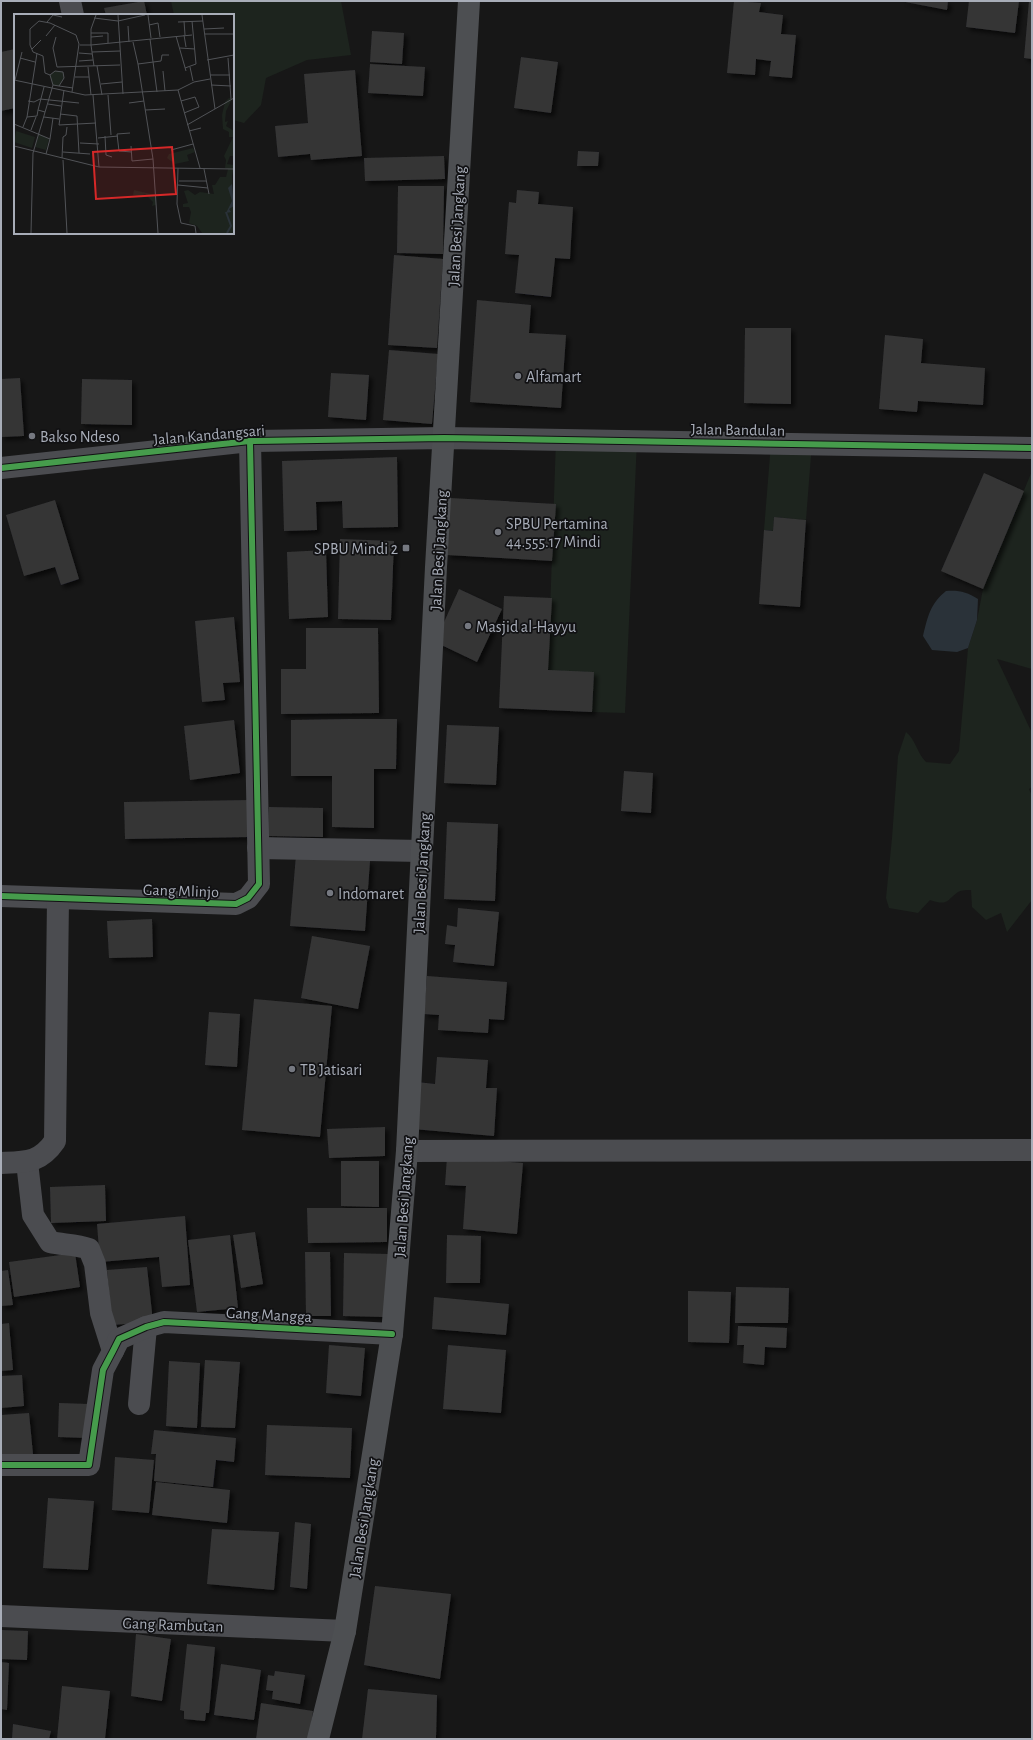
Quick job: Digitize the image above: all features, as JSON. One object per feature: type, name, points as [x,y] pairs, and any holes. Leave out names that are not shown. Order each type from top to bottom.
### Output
[{"type":"main road","name":"Jalan Besi Jangkang","points":[[318,1739],[345,1631],[392,1334],[407,1151],[444,438],[469,1]]},
{"type":"street","points":[[70,1],[73,14]]},
{"type":"street","name":"Jalan Kandangsari","points":[[1,468],[250,441],[444,438]]},
{"type":"street","name":"Jalan Bandulan","points":[[444,438],[1032,448]]},
{"type":"street","name":"Gang Mlinjo","points":[[1,896],[236,904],[248,898],[258,884],[250,441]]},
{"type":"street","points":[[258,848],[422,851]]},
{"type":"street","points":[[1,1163],[27,1162],[47,1152],[55,1141],[58,899]]},
{"type":"street","points":[[407,1151],[1032,1150]]},
{"type":"street","points":[[27,1162],[33,1215],[50,1242],[64,1245],[79,1245],[89,1249],[94,1264],[101,1313],[113,1350]]},
{"type":"street","name":"Gang Mangga","points":[[1,1465],[89,1465],[103,1370],[119,1339],[146,1327],[164,1322],[392,1334]]},
{"type":"street","points":[[139,1404],[146,1327]]},
{"type":"street","name":"Gang Rambutan","points":[[1,1616],[345,1631]]},
{"type":"shaded area","points":[[171,1],[341,1],[351,55],[307,60],[266,78],[261,105],[244,123],[234,120],[234,14],[174,14]]},
{"type":"shaded area","points":[[556,439],[637,440],[625,713],[592,712],[548,670]]},
{"type":"shaded area","points":[[771,443],[812,443],[806,520],[774,517],[773,531],[764,530]]},
{"type":"shaded area","points":[[1032,471],[1032,669],[997,659],[1032,733],[1032,787],[1029,789],[1032,796],[1032,900],[1007,932],[1001,913],[986,920],[972,907],[971,890],[963,890],[958,892],[946,902],[940,903],[930,900],[918,913],[889,908],[886,898],[898,756],[906,732],[926,762],[950,764],[959,751],[968,648],[977,620],[983,589]]},
{"type":"shaded area","points":[[946,591],[963,592],[978,599],[977,620],[968,648],[957,652],[932,650],[923,636],[930,611],[936,601]]},
{"type":"building","points":[[144,1],[147,14],[106,14],[104,8]]},
{"type":"building","points":[[734,1],[761,3],[759,12],[783,15],[781,34],[796,35],[792,78],[769,76],[771,61],[756,59],[755,75],[727,73]]},
{"type":"building","points":[[900,1],[948,1],[947,10]]},
{"type":"building","points":[[969,1],[1019,1],[1015,33],[966,27]]},
{"type":"building","points":[[1029,1],[1032,1],[1032,59],[1024,58]]},
{"type":"building","points":[[372,31],[404,33],[402,64],[370,62]]},
{"type":"building","points":[[14,49],[14,108],[1,111],[1,52]]},
{"type":"building","points":[[521,57],[558,62],[551,113],[514,108]]},
{"type":"building","points":[[370,64],[425,67],[423,96],[368,93]]},
{"type":"building","points":[[355,70],[362,156],[311,160],[310,154],[278,157],[275,126],[308,123],[304,74]]},
{"type":"building","points":[[578,151],[599,152],[598,166],[577,166]]},
{"type":"building","points":[[444,156],[445,179],[365,181],[364,158]]},
{"type":"building","points":[[398,186],[444,186],[443,254],[397,253]]},
{"type":"building","points":[[517,190],[539,192],[538,204],[573,207],[570,259],[555,258],[551,297],[515,293],[519,255],[505,254],[509,202],[516,203]]},
{"type":"building","points":[[394,255],[443,259],[437,348],[388,345]]},
{"type":"building","name":"Alfamart","points":[[477,300],[531,305],[529,333],[566,335],[561,408],[470,402]]},
{"type":"building","points":[[745,328],[791,328],[791,404],[744,403]]},
{"type":"building","points":[[885,335],[923,339],[921,363],[985,368],[983,405],[918,401],[917,412],[879,409]]},
{"type":"building","points":[[389,350],[438,354],[432,424],[383,420]]},
{"type":"building","points":[[331,373],[369,375],[366,420],[328,417]]},
{"type":"building","points":[[20,378],[24,436],[1,437],[1,379]]},
{"type":"building","points":[[82,379],[132,380],[132,425],[81,424]]},
{"type":"building","points":[[397,457],[398,527],[343,528],[342,501],[316,502],[317,530],[284,531],[282,461]]},
{"type":"building","points":[[984,473],[1024,491],[983,589],[941,571]]},
{"type":"building","points":[[450,498],[556,504],[552,561],[447,555]]},
{"type":"building","points":[[55,500],[79,579],[61,585],[55,567],[24,576],[6,515]]},
{"type":"building","points":[[774,517],[806,520],[800,607],[759,604],[764,530],[773,531]]},
{"type":"building","points":[[340,539],[394,541],[391,620],[338,619]]},
{"type":"building","points":[[326,550],[328,617],[289,619],[287,552]]},
{"type":"building","name":"Masjid al-Hayyu","points":[[459,589],[502,609],[477,662],[435,642]]},
{"type":"building","points":[[504,596],[552,598],[548,670],[594,672],[592,712],[499,708]]},
{"type":"building","points":[[234,617],[240,682],[223,683],[225,700],[202,702],[195,621]]},
{"type":"building","points":[[306,628],[378,628],[379,713],[281,714],[281,669],[306,669]]},
{"type":"building","points":[[397,719],[396,769],[374,769],[374,828],[332,827],[332,776],[291,776],[291,720]]},
{"type":"building","points":[[234,720],[240,773],[190,780],[184,726]]},
{"type":"building","points":[[447,725],[499,727],[496,785],[444,783]]},
{"type":"building","points":[[624,771],[653,773],[651,813],[621,811]]},
{"type":"building","points":[[251,800],[251,837],[125,839],[124,802]]},
{"type":"building","points":[[269,807],[323,808],[323,837],[268,836]]},
{"type":"building","points":[[447,822],[498,824],[495,901],[444,899]]},
{"type":"building","name":"Indomaret","points":[[296,855],[370,861],[365,931],[290,926]]},
{"type":"building","points":[[458,908],[499,912],[494,966],[453,962],[455,945],[445,944],[447,925],[457,927]]},
{"type":"building","points":[[152,919],[153,957],[109,958],[107,921]]},
{"type":"building","points":[[312,936],[370,946],[358,1009],[301,998]]},
{"type":"building","points":[[427,976],[507,982],[504,1020],[489,1019],[488,1033],[438,1030],[439,1015],[424,1014]]},
{"type":"building","points":[[254,999],[332,1006],[320,1137],[242,1130]]},
{"type":"building","points":[[209,1012],[240,1014],[237,1067],[205,1065]]},
{"type":"building","points":[[437,1057],[488,1060],[486,1088],[497,1088],[494,1136],[413,1129],[417,1082],[435,1084]]},
{"type":"building","points":[[385,1127],[385,1156],[329,1158],[327,1129]]},
{"type":"building","points":[[447,1157],[523,1163],[517,1234],[463,1229],[466,1186],[445,1185]]},
{"type":"building","points":[[341,1161],[379,1161],[379,1207],[341,1206]]},
{"type":"building","points":[[105,1185],[106,1221],[51,1223],[50,1187]]},
{"type":"building","points":[[307,1208],[387,1208],[387,1242],[308,1243]]},
{"type":"building","points":[[185,1216],[190,1285],[162,1287],[159,1257],[100,1262],[97,1224]]},
{"type":"building","points":[[255,1232],[263,1284],[241,1288],[233,1235]]},
{"type":"building","points":[[230,1235],[238,1308],[197,1312],[188,1240]]},
{"type":"building","points":[[447,1235],[481,1236],[480,1283],[446,1283]]},
{"type":"building","points":[[305,1252],[330,1252],[331,1316],[306,1316]]},
{"type":"building","points":[[75,1253],[80,1287],[14,1297],[9,1262]]},
{"type":"building","points":[[344,1253],[388,1254],[387,1317],[343,1316]]},
{"type":"building","points":[[147,1267],[153,1322],[112,1325],[107,1270]]},
{"type":"building","points":[[8,1270],[13,1305],[1,1306],[1,1271]]},
{"type":"building","points":[[736,1287],[789,1288],[788,1323],[735,1323]]},
{"type":"building","points":[[688,1291],[731,1292],[729,1343],[688,1342]]},
{"type":"building","points":[[434,1297],[509,1304],[506,1335],[432,1329]]},
{"type":"building","points":[[9,1323],[13,1370],[1,1371],[1,1324]]},
{"type":"building","points":[[738,1326],[787,1328],[786,1348],[765,1347],[764,1365],[743,1363],[744,1345],[737,1345]]},
{"type":"building","points":[[329,1345],[365,1348],[361,1396],[326,1393]]},
{"type":"building","points":[[448,1345],[506,1350],[501,1413],[443,1409]]},
{"type":"building","points":[[205,1360],[240,1362],[235,1428],[201,1427]]},
{"type":"building","points":[[169,1361],[200,1363],[197,1428],[166,1426]]},
{"type":"building","points":[[22,1375],[24,1406],[1,1408],[1,1376]]},
{"type":"building","points":[[59,1403],[89,1404],[88,1438],[58,1437]]},
{"type":"building","points":[[29,1413],[33,1454],[1,1457],[1,1415]]},
{"type":"building","points":[[267,1425],[352,1428],[350,1478],[265,1475]]},
{"type":"building","points":[[154,1430],[236,1438],[234,1462],[216,1460],[213,1487],[154,1481],[156,1454],[151,1454]]},
{"type":"building","points":[[115,1457],[154,1460],[149,1513],[112,1510]]},
{"type":"building","points":[[156,1482],[230,1490],[227,1523],[152,1515]]},
{"type":"building","points":[[48,1498],[94,1501],[88,1570],[43,1568]]},
{"type":"building","points":[[295,1522],[311,1524],[307,1589],[290,1587]]},
{"type":"building","points":[[212,1529],[279,1532],[274,1590],[207,1584]]},
{"type":"building","points":[[375,1586],[451,1594],[440,1679],[364,1665]]},
{"type":"building","points":[[1,1630],[28,1631],[27,1660],[1,1659]]},
{"type":"building","points":[[136,1634],[171,1639],[162,1701],[131,1696]]},
{"type":"building","points":[[187,1644],[215,1647],[209,1713],[206,1713],[205,1721],[184,1719],[184,1711],[180,1710]]},
{"type":"building","points":[[1,1662],[9,1663],[7,1710],[1,1709]]},
{"type":"building","points":[[221,1664],[261,1670],[254,1720],[214,1715]]},
{"type":"building","points":[[275,1671],[305,1675],[300,1704],[272,1699],[273,1691],[266,1690],[268,1675],[274,1676]]},
{"type":"building","points":[[62,1686],[110,1691],[105,1739],[57,1739]]},
{"type":"building","points":[[368,1689],[437,1695],[436,1739],[362,1739]]},
{"type":"building","points":[[261,1703],[313,1711],[309,1739],[256,1739]]},
{"type":"building","points":[[13,1724],[51,1731],[49,1739],[12,1739]]},
{"type":"cycle path","points":[[1,468],[250,441],[444,438],[1032,448]]},
{"type":"cycle path","points":[[1,896],[236,904],[248,898],[259,884],[250,441]]},
{"type":"cycle path","points":[[1,1465],[89,1465],[103,1370],[119,1339],[146,1327],[164,1322],[392,1334]]},
{"type":"place","name":"Alfamart","points":[[518,376]]},
{"type":"place","name":"Bakso Ndeso","points":[[32,436]]},
{"type":"place","name":"SPBU Pertamina 44.555.17 Mindi","points":[[498,532]]},
{"type":"place","name":"SPBU Mindi 2","points":[[406,548]]},
{"type":"place","name":"Masjid al-Hayyu","points":[[468,626]]},
{"type":"place","name":"Indomaret","points":[[330,893]]},
{"type":"place","name":"TB Jatisari","points":[[292,1069]]}]
